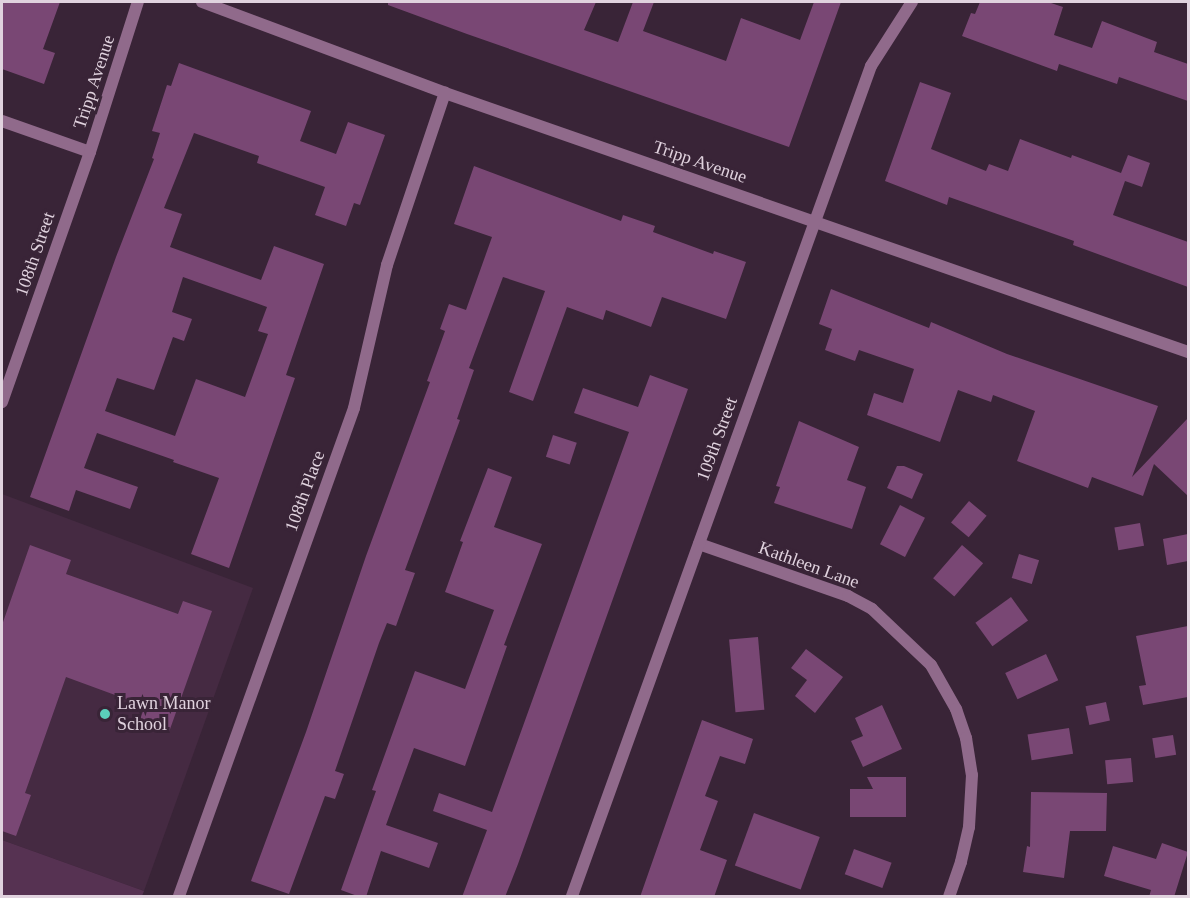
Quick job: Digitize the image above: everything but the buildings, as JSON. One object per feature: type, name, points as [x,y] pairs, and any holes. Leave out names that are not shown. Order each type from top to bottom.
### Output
[{"type":"street","name":"Tripp Avenue","points":[[2,121],[90,152],[138,2]]},
{"type":"street","name":"Tripp Avenue","points":[[202,2],[445,93],[816,220],[1188,352]]},
{"type":"street","name":"109th Street","points":[[572,897],[871,66],[912,2]]},
{"type":"street","name":"108th Place","points":[[179,897],[354,408],[387,264],[445,93]]},
{"type":"street","name":"108th Street","points":[[2,402],[90,152]]},
{"type":"street","name":"Kathleen Lane","points":[[699,544],[848,596],[872,609],[931,665],[956,709],[966,738],[972,775],[969,827],[961,862],[949,897]]},
{"type":"shaded area","name":"Lawn Manor School","points":[[2,494],[253,588],[144,891],[2,840]]},
{"type":"shaded area","points":[[2,840],[144,891],[142,896],[2,896]]},
{"type":"place","name":"Lawn Manor School","points":[[105,714]]}]
